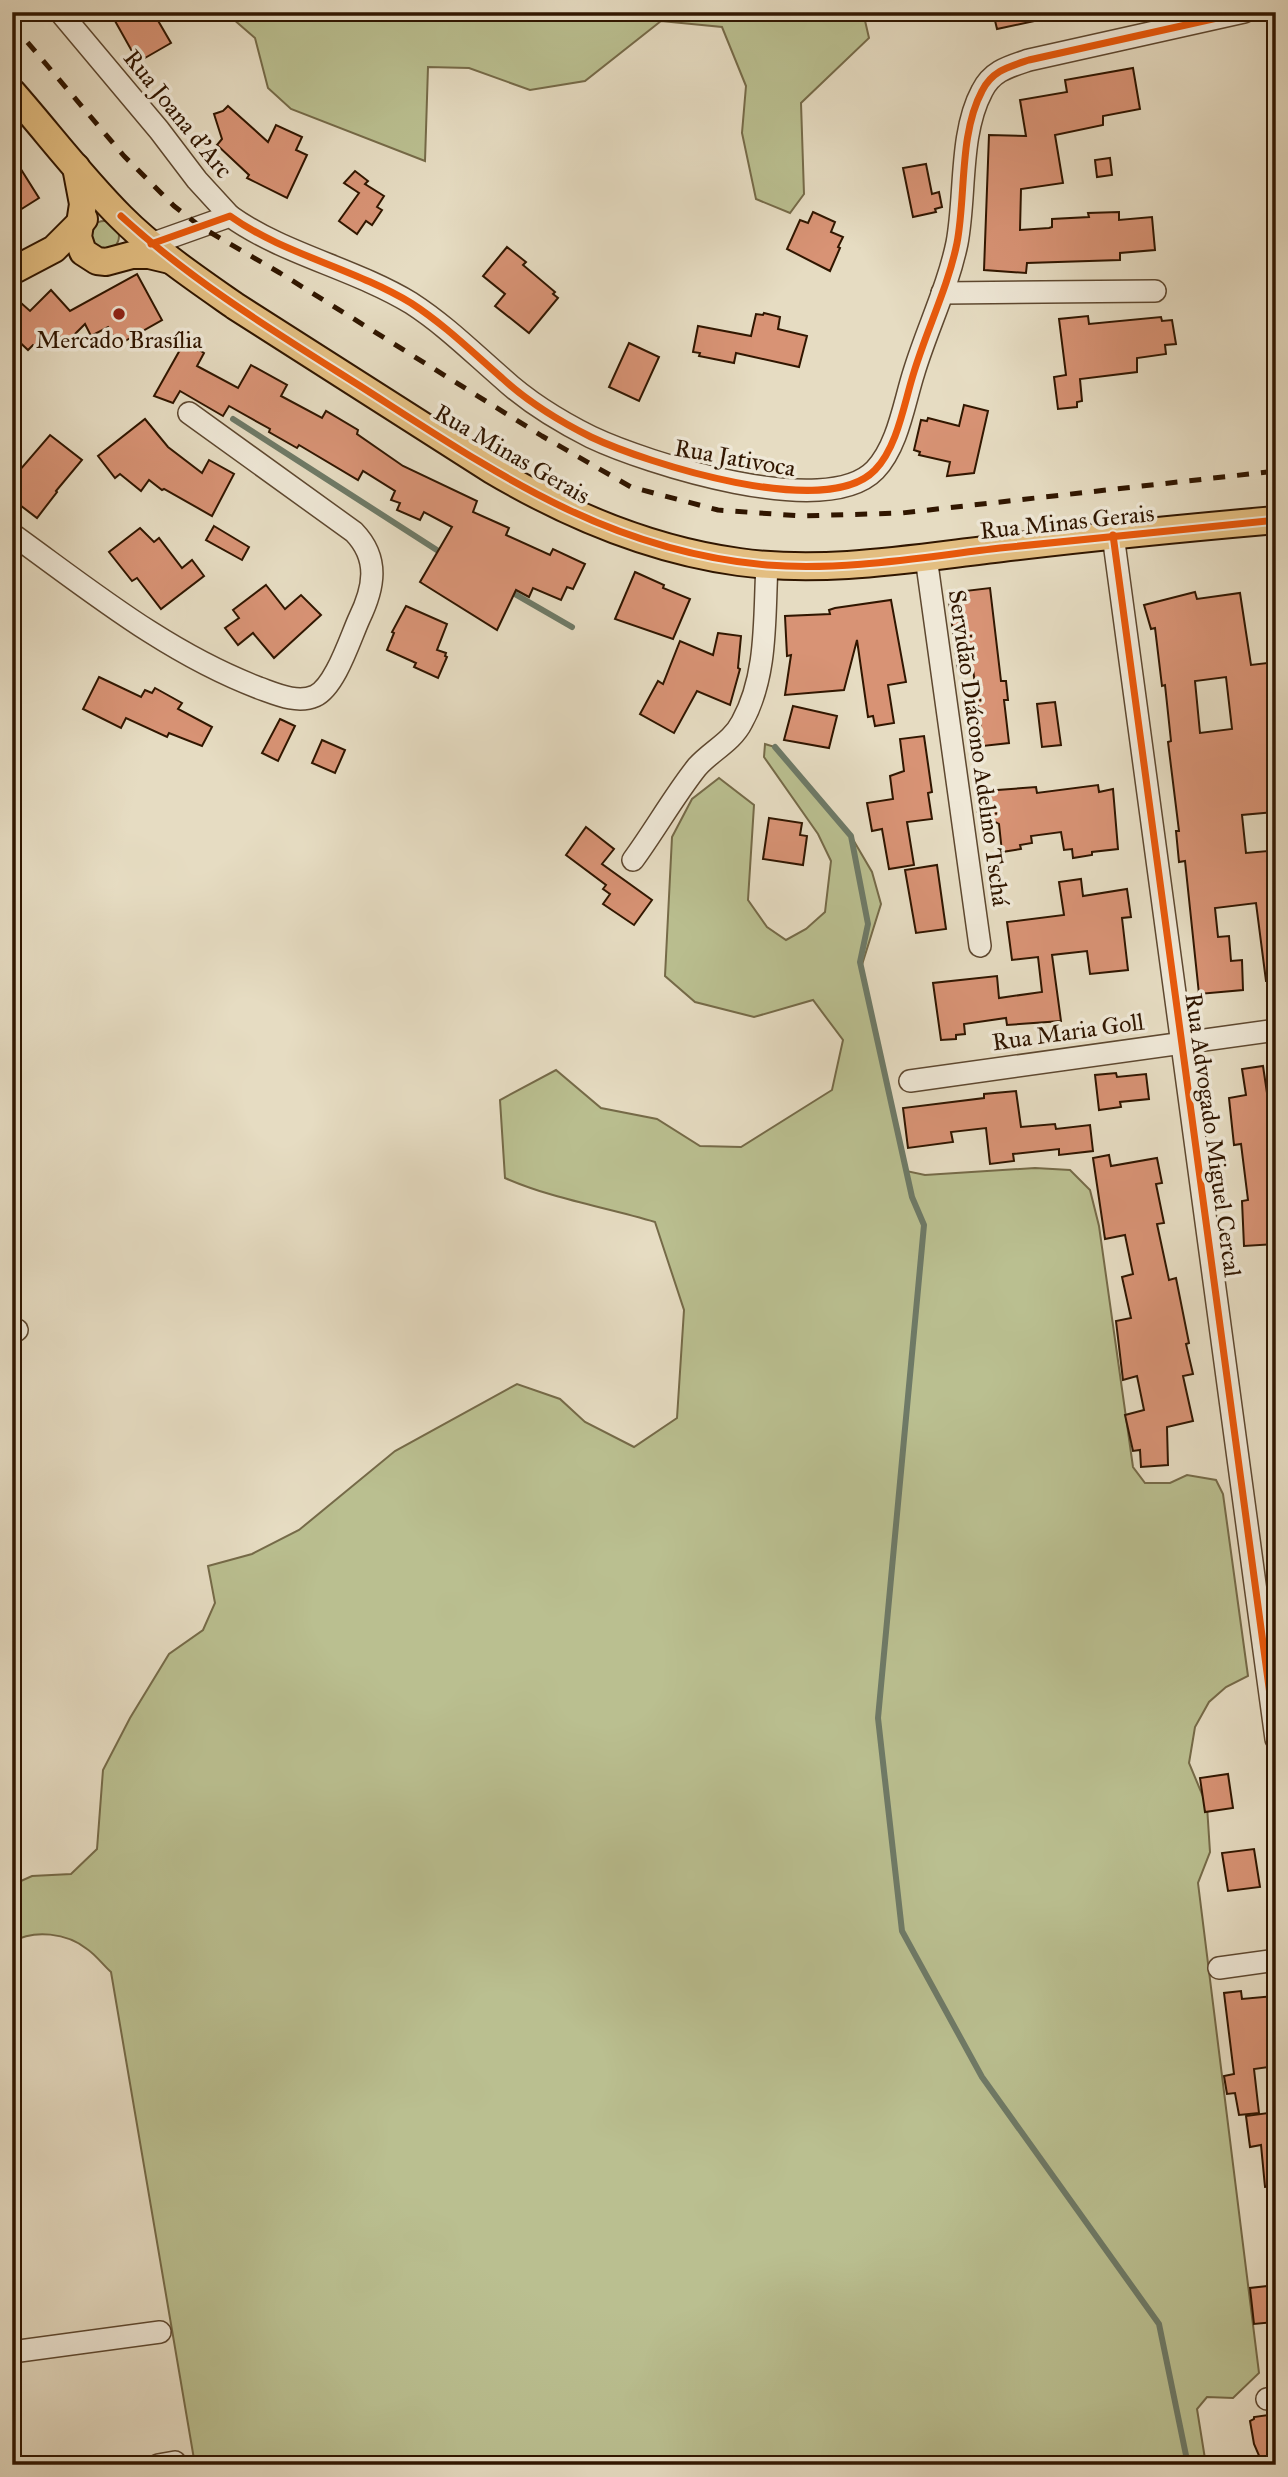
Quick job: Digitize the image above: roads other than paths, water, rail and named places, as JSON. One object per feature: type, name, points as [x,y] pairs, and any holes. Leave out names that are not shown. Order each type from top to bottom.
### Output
[{"type":"main road","name":"Rua Minas Gerais","points":[[12,92],[121,216],[123,255],[171,261],[256,320],[452,445],[538,496],[601,525],[650,542],[701,555],[767,565],[856,565],[1113,535],[1276,520]]},
{"type":"main road","name":"Rua Minas Gerais","points":[[75,166],[83,204],[82,221]]},
{"type":"main road","points":[[14,270],[54,249],[96,211],[105,210],[121,216],[129,231],[129,240],[123,255]]},
{"type":"main road","points":[[82,221],[78,237],[83,252],[123,255]]},
{"type":"main road","points":[[14,270],[123,255]]},
{"type":"street","name":"Rua Joana d'Arc","points":[[60,12],[229,216]]},
{"type":"street","name":"Rua Jativoca","points":[[229,216],[260,235],[354,273],[410,303],[461,340],[530,401],[591,437],[661,464],[739,484],[811,491],[839,486],[861,480],[874,471],[884,459],[893,439],[942,293],[957,239],[974,110],[990,77],[1003,68],[1029,60],[1244,12]]},
{"type":"street","points":[[123,255],[229,216]]},
{"type":"street","points":[[942,293],[1155,291]]},
{"type":"street","points":[[12,534],[143,628],[204,664],[279,696],[302,700],[316,696],[329,685],[370,596],[372,576],[365,543],[354,532],[189,413]]},
{"type":"street","name":"Rua Advogado Miguel Cercal","points":[[1113,535],[1276,1739]]},
{"type":"street","name":"Servidão Diácono Adelino Tschá","points":[[926,557],[980,946]]},
{"type":"street","points":[[633,860],[697,767],[732,737],[742,723],[759,678],[767,565]]},
{"type":"street","name":"Rua Maria Goll","points":[[910,1081],[1276,1030]]},
{"type":"street","points":[[1219,1968],[1276,1960]]},
{"type":"street","points":[[12,2352],[160,2332]]},
{"type":"waterway","points":[[233,419],[443,554]]},
{"type":"waterway","points":[[508,590],[572,627]]},
{"type":"waterway","points":[[775,747],[851,836],[868,924],[860,962],[912,1197],[924,1225],[878,1718],[902,1931],[982,2077],[1159,2324],[1188,2465]]},
{"type":"railway","points":[[12,24],[124,156],[174,206],[201,227],[542,436],[631,487],[718,510],[801,516],[902,513],[1276,471]]},
{"type":"place","name":"Mercado Brasília","points":[[119,314]]}]
